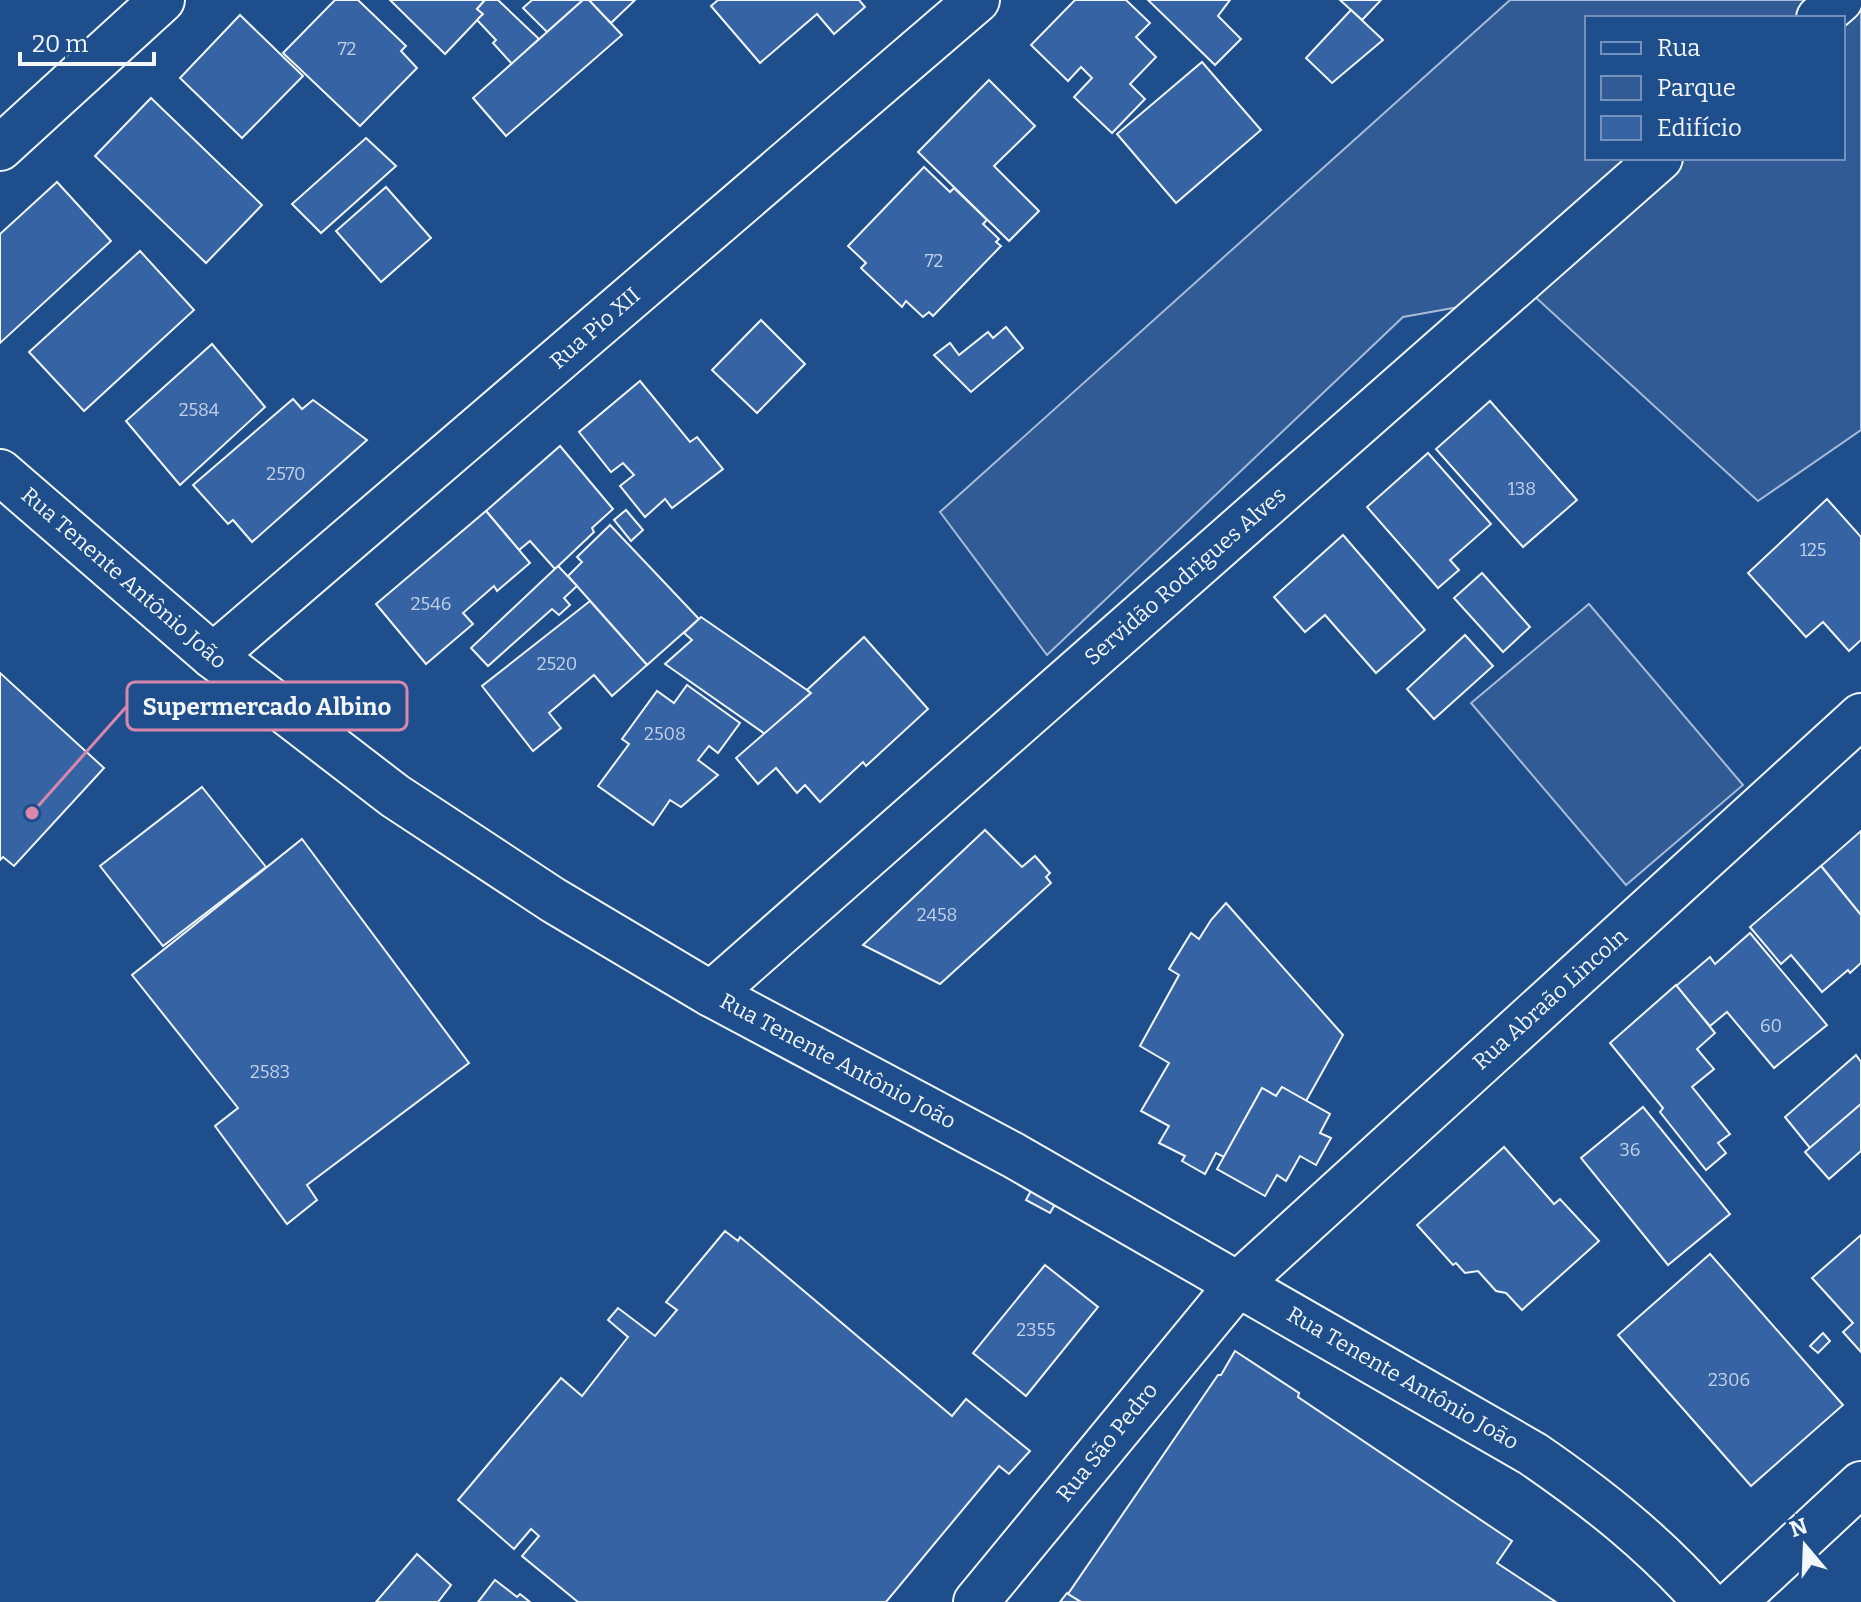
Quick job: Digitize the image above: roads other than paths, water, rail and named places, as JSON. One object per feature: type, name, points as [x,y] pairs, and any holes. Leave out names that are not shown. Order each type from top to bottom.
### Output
[{"type":"street","points":[[0,148],[162,0]]},
{"type":"street","name":"Rua Pio XII","points":[[213,656],[977,0]]},
{"type":"street","points":[[1821,16],[1840,0]]},
{"type":"street","name":"Servidão Rodrigues Alves","points":[[711,994],[1658,160]]},
{"type":"street","name":"Rua Tenente Antônio João","points":[[0,472],[213,656],[395,796],[553,900],[711,994],[1013,1155],[1533,1454],[1601,1501],[1674,1566],[1706,1602]]},
{"type":"street","name":"Rua Abraão Lincoln","points":[[1239,1283],[1861,716]]},
{"type":"street","name":"Rua São Pedro","points":[[976,1602],[1239,1283]]},
{"type":"street","points":[[1734,1602],[1861,1484]]},
{"type":"place","name":"Supermercado Albino","points":[[32,813]]}]
